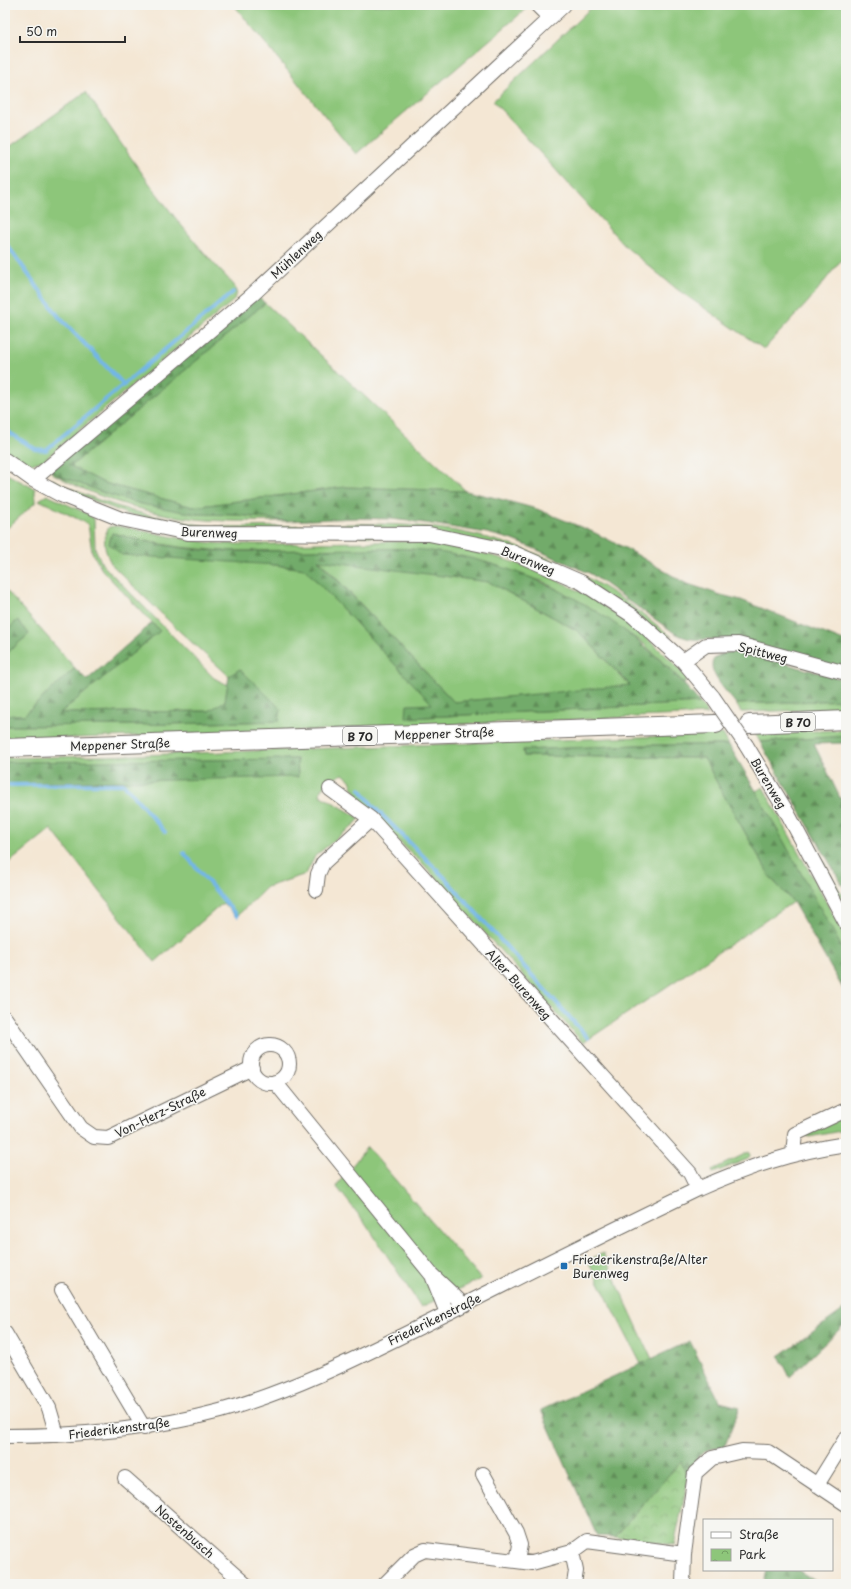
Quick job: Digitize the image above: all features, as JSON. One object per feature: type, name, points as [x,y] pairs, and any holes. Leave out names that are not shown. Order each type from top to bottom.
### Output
[{"type":"main road","name":"B 70","points":[[749,724],[846,720]]},
{"type":"main road","name":"Meppener Straße","points":[[5,748],[716,724]]},
{"type":"street","points":[[537,5],[550,18]]},
{"type":"street","name":"Mühlenweg","points":[[33,480],[252,295],[564,5]]},
{"type":"street","name":"Burenweg","points":[[5,460],[33,480],[61,495],[121,519],[188,533],[429,534],[507,550],[581,582],[633,616],[684,661],[713,697],[746,745],[788,814],[846,923]]},
{"type":"street","name":"Spittweg","points":[[684,661],[706,645],[738,644],[846,674]]},
{"type":"street","name":"Alter Burenweg","points":[[330,790],[371,819],[690,1173],[698,1189]]},
{"type":"street","points":[[316,890],[318,874],[323,863],[371,819]]},
{"type":"street","name":"Von-Herz-Straße","points":[[5,1018],[81,1128],[94,1137],[108,1138],[252,1068]]},
{"type":"street","points":[[268,1045],[281,1048],[290,1064],[286,1075],[276,1082],[269,1083],[258,1078],[252,1068],[251,1061],[257,1050],[268,1045]]},
{"type":"street","points":[[276,1082],[431,1274],[464,1305]]},
{"type":"street","points":[[793,1154],[795,1134],[846,1110]]},
{"type":"street","name":"Friederikenstraße","points":[[5,1436],[57,1435],[144,1428],[221,1411],[286,1388],[366,1353],[698,1189],[736,1172],[793,1154],[846,1144]]},
{"type":"street","points":[[431,1274],[447,1313]]},
{"type":"street","points":[[62,1290],[144,1428]]},
{"type":"street","points":[[5,1333],[49,1408],[57,1435]]},
{"type":"street","points":[[817,1485],[846,1438]]},
{"type":"street","points":[[683,1584],[684,1554],[695,1473],[712,1458],[742,1451],[768,1452],[846,1504]]},
{"type":"street","points":[[483,1474],[516,1533],[520,1545],[516,1561]]},
{"type":"street","name":"Nostenbusch","points":[[125,1478],[245,1584]]},
{"type":"street","points":[[386,1584],[414,1556],[425,1550],[532,1563],[572,1552],[587,1541],[684,1554]]},
{"type":"street","points":[[572,1552],[576,1571],[574,1584]]},
{"type":"green space","points":[[234,5],[522,5],[526,9],[356,154]]},
{"type":"green space","points":[[594,5],[846,5],[846,254],[808,302],[764,349],[678,290],[626,247],[493,101]]},
{"type":"green space","points":[[86,92],[156,192],[193,240],[234,285],[237,294],[233,301],[44,460],[28,464],[20,462],[5,454],[5,150]]},
{"type":"green space","points":[[258,297],[265,303],[71,466],[104,483],[193,507],[345,487],[466,491],[496,498],[537,509],[593,532],[629,550],[685,583],[741,600],[846,642],[846,669],[710,639],[682,637],[591,574],[513,540],[487,533],[391,519],[356,518],[287,521],[238,515],[195,514],[141,504],[104,493],[60,476],[50,469]]},
{"type":"green space","points":[[265,303],[466,491],[345,487],[193,507],[104,483],[71,466]]},
{"type":"green space","points":[[50,469],[60,476],[104,493],[195,514],[238,515],[287,521],[208,520],[148,511],[107,499],[88,491],[52,473]]},
{"type":"green space","points":[[5,473],[35,489],[35,503],[5,530]]},
{"type":"green space","points":[[52,479],[98,500],[130,510],[163,518],[209,526],[266,527],[351,524],[408,525],[461,532],[487,538],[536,554],[561,564],[584,576],[628,603],[672,637],[665,635],[496,543],[205,528],[127,514],[67,490],[55,484]]},
{"type":"green space","points":[[47,495],[88,514],[94,519],[95,548],[102,564],[214,678],[228,685],[225,701],[209,711],[60,713],[160,631],[102,570],[92,552],[88,524],[39,500]]},
{"type":"green space","points":[[115,526],[185,539],[216,543],[271,544],[408,542],[442,545],[470,550],[527,567],[581,592],[606,607],[629,624],[667,657],[688,678],[684,683],[644,644],[588,606],[542,581],[455,556],[411,549],[224,551],[179,547],[112,533],[109,544],[305,569],[433,704],[406,718],[700,703],[708,714],[321,730],[5,739],[5,726],[134,725],[279,721],[240,669],[229,676],[177,629],[112,565],[106,551],[105,537],[109,527]]},
{"type":"green space","points":[[112,533],[154,543],[197,550],[243,551],[411,549],[452,554],[493,564],[533,579],[571,597],[608,619],[641,644],[672,672],[700,703],[406,718],[407,705],[432,704],[305,569],[276,565],[122,555],[109,544]],"holes":[[[318,560],[489,582],[578,631],[630,685],[454,702]]]},
{"type":"green space","points":[[318,559],[489,582],[578,631],[630,686],[454,702]]},
{"type":"green space","points":[[5,589],[75,668],[24,715],[5,715],[5,655],[29,634],[18,620],[5,632]]},
{"type":"green space","points":[[18,620],[29,634],[5,655],[5,632]]},
{"type":"green space","points":[[152,623],[160,631],[60,713],[209,711],[225,701],[229,676],[240,669],[281,709],[279,721],[134,725],[5,726],[5,715],[24,715],[75,668],[87,680]]},
{"type":"green space","points":[[731,652],[752,655],[846,680],[846,700],[736,704],[718,681],[712,668],[716,657],[721,654]]},
{"type":"green space","points":[[846,700],[846,709],[741,712],[736,704]]},
{"type":"green space","points":[[846,730],[846,736],[760,742],[755,733]]},
{"type":"green space","points":[[723,734],[729,745],[638,745],[523,750],[524,756],[704,758],[771,878],[793,902],[583,1043],[424,865],[368,812],[353,788],[350,780],[343,774],[335,778],[321,789],[320,795],[360,818],[356,823],[315,856],[306,874],[267,887],[236,917],[223,903],[155,962],[51,829],[5,866],[5,784],[298,776],[297,759],[28,763],[5,762],[5,758],[141,755]]},
{"type":"green space","points":[[846,736],[846,743],[814,744],[846,810],[846,891],[760,742]]},
{"type":"green space","points":[[638,745],[729,745],[846,955],[846,994],[793,902],[771,878],[704,758],[524,756],[523,750]]},
{"type":"green space","points":[[297,759],[298,777],[5,784],[5,762]]},
{"type":"green space","points":[[763,787],[846,938],[846,956],[756,791]]},
{"type":"green space","points":[[785,793],[846,902],[846,908],[783,795]]},
{"type":"green space","points":[[846,1114],[846,1130],[809,1137],[806,1135]]},
{"type":"green space","points":[[367,1147],[481,1279],[421,1307],[366,1224],[336,1186]]},
{"type":"green space","points":[[749,1152],[750,1156],[748,1159],[713,1173],[712,1170]]},
{"type":"green space","points":[[603,1253],[652,1359],[641,1364],[588,1261]]},
{"type":"green space","points":[[846,1308],[846,1323],[790,1377],[779,1356]]},
{"type":"green space","points":[[690,1341],[720,1402],[740,1407],[724,1448],[709,1449],[703,1453],[692,1467],[688,1480],[681,1462],[615,1537],[597,1536],[541,1410]]},
{"type":"green space","points":[[681,1461],[688,1480],[674,1545],[615,1537]]},
{"type":"green space","points":[[767,1571],[800,1571],[820,1584],[764,1584]]},
{"type":"waterway","points":[[5,242],[59,317],[124,385]]},
{"type":"waterway","points":[[5,430],[35,449],[46,450],[233,292]]},
{"type":"waterway","points":[[5,785],[124,784],[165,832]]},
{"type":"waterway","points":[[360,789],[375,808],[446,879],[588,1038]]},
{"type":"waterway","points":[[184,853],[237,916]]},
{"type":"place","name":"Friederikenstraße/Alter Burenweg","points":[[564,1266]]}]
